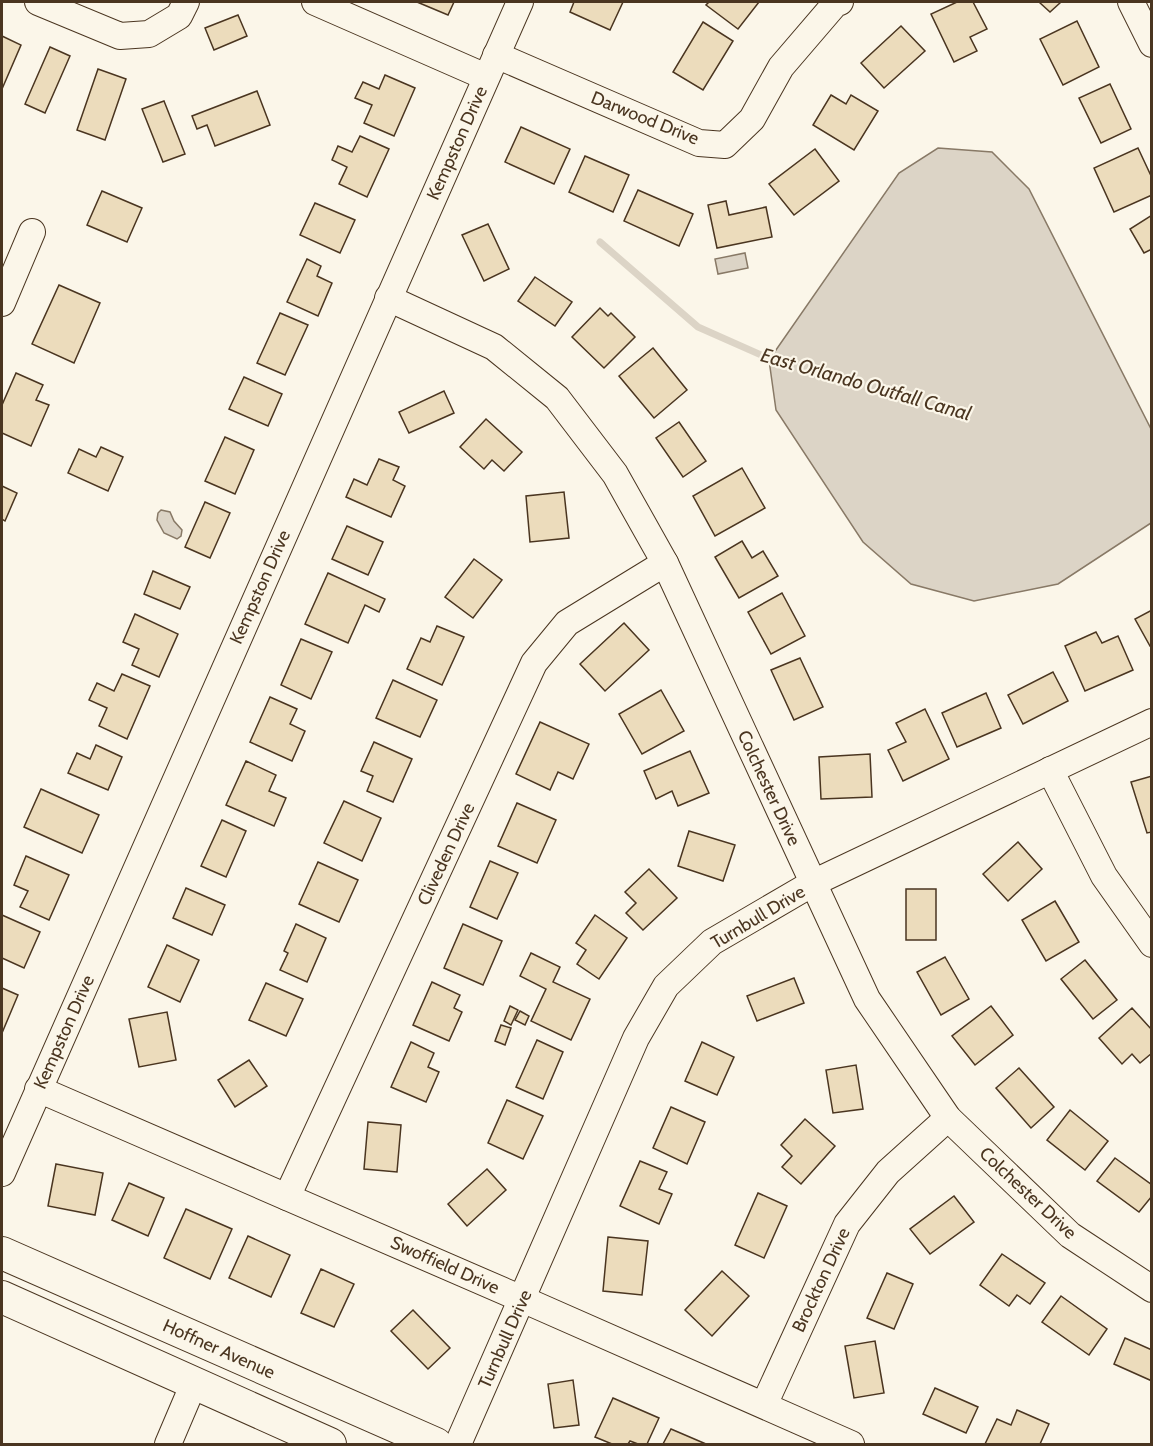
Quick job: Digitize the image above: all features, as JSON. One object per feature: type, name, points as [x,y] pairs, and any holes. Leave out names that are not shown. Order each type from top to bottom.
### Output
[{"type":"main road","name":"Hoffner Avenue","points":[[2,1253],[436,1444]]},
{"type":"main road","points":[[2,1297],[330,1444]]},
{"type":"street","points":[[38,2],[120,36],[149,34],[179,16],[186,2]]},
{"type":"street","name":"Darwood Drive","points":[[315,2],[699,143],[725,145],[752,119],[781,67],[835,4],[840,2]]},
{"type":"street","name":"Kempston Drive","points":[[2,1173],[520,2]]},
{"type":"street","points":[[1131,2],[1152,44]]},
{"type":"street","points":[[2,303],[32,232]]},
{"type":"street","name":"Colchester Drive","points":[[388,298],[494,347],[557,398],[615,474],[664,563],[867,999],[948,1118],[1070,1235],[1152,1289]]},
{"type":"street","name":"Cliveden Drive","points":[[287,1197],[534,663],[567,623],[664,563]]},
{"type":"street","name":"Turnbull Drive","points":[[458,1444],[636,1038],[666,986],[712,942],[813,883],[1152,723]]},
{"type":"street","points":[[1050,770],[1104,876],[1152,944]]},
{"type":"street","name":"Swoffield Drive","points":[[38,1089],[851,1444]]},
{"type":"street","name":"Brockton Drive","points":[[764,1405],[846,1224],[888,1172],[948,1118]]},
{"type":"street","points":[[168,1444],[194,1383]]},
{"type":"water","points":[[938,148],[992,152],[1029,189],[1151,429],[1151,523],[1058,584],[974,601],[911,584],[863,542],[776,410],[769,360],[899,173]]},
{"type":"water","points":[[745,253],[748,268],[718,274],[715,259]]},
{"type":"water","points":[[161,510],[170,512],[182,530],[181,536],[177,539],[164,533],[157,520]]},
{"type":"building","points":[[417,2],[454,2],[448,15]]},
{"type":"building","points":[[574,2],[623,2],[610,30],[570,12]]},
{"type":"building","points":[[709,2],[759,2],[738,29],[706,5]]},
{"type":"building","points":[[957,2],[973,2],[987,29],[970,37],[977,51],[954,62],[931,14]]},
{"type":"building","points":[[1039,2],[1061,2],[1050,12]]},
{"type":"building","points":[[238,15],[247,36],[214,50],[205,28]]},
{"type":"building","points":[[1077,21],[1099,67],[1063,85],[1040,39]]},
{"type":"building","points":[[703,22],[733,41],[703,90],[673,72]]},
{"type":"building","points":[[901,26],[925,51],[884,88],[861,63]]},
{"type":"building","points":[[2,36],[21,45],[2,89]]},
{"type":"building","points":[[50,47],[70,56],[45,113],[25,104]]},
{"type":"building","points":[[98,69],[126,79],[105,140],[77,130]]},
{"type":"building","points":[[385,75],[415,88],[394,136],[364,123],[372,105],[355,98],[363,82],[379,89]]},
{"type":"building","points":[[1110,84],[1131,129],[1101,143],[1079,98]]},
{"type":"building","points":[[257,91],[270,125],[215,146],[207,125],[197,129],[192,116]]},
{"type":"building","points":[[831,95],[846,104],[851,95],[878,111],[854,150],[813,125]]},
{"type":"building","points":[[164,101],[185,154],[163,162],[142,109]]},
{"type":"building","points":[[521,127],[570,149],[554,184],[505,162]]},
{"type":"building","points":[[360,136],[389,149],[367,197],[339,184],[347,167],[332,160],[338,146],[352,152]]},
{"type":"building","points":[[1138,148],[1152,178],[1152,195],[1114,212],[1094,168]]},
{"type":"building","points":[[815,149],[839,181],[794,215],[769,184]]},
{"type":"building","points":[[585,156],[629,175],[613,212],[569,192]]},
{"type":"building","points":[[638,190],[693,214],[679,246],[624,221]]},
{"type":"building","points":[[102,191],[142,208],[127,242],[87,225]]},
{"type":"building","points":[[726,201],[729,215],[766,207],[772,237],[717,248],[708,205]]},
{"type":"building","points":[[315,203],[355,220],[340,253],[300,235]]},
{"type":"building","points":[[1152,215],[1152,249],[1144,253],[1130,229]]},
{"type":"building","points":[[488,224],[509,269],[484,281],[462,235]]},
{"type":"building","points":[[307,259],[321,266],[317,276],[332,283],[318,316],[287,302]]},
{"type":"building","points":[[535,277],[572,302],[555,326],[518,301]]},
{"type":"building","points":[[59,285],[100,303],[74,363],[32,344]]},
{"type":"building","points":[[600,308],[608,316],[611,313],[635,337],[604,368],[572,337]]},
{"type":"building","points":[[280,313],[308,325],[285,375],[257,363]]},
{"type":"building","points":[[653,348],[687,390],[654,418],[619,376]]},
{"type":"building","points":[[16,373],[43,385],[36,400],[49,405],[31,446],[2,433],[2,405]]},
{"type":"building","points":[[244,377],[282,394],[268,426],[229,409]]},
{"type":"building","points":[[444,391],[454,413],[409,433],[399,412]]},
{"type":"building","points":[[486,419],[522,452],[504,471],[492,460],[484,469],[460,447]]},
{"type":"building","points":[[679,422],[706,461],[683,477],[656,438]]},
{"type":"building","points":[[225,437],[254,450],[235,494],[205,481]]},
{"type":"building","points":[[101,447],[123,457],[108,491],[68,473],[79,449],[96,457]]},
{"type":"building","points":[[379,459],[399,467],[393,480],[405,486],[391,517],[346,497],[354,479],[367,485]]},
{"type":"building","points":[[742,468],[765,508],[715,536],[693,496]]},
{"type":"building","points":[[2,486],[17,493],[5,521],[2,519]]},
{"type":"building","points":[[564,492],[569,538],[530,542],[526,496]]},
{"type":"building","points":[[205,502],[230,513],[210,558],[185,547]]},
{"type":"building","points":[[347,526],[383,542],[368,575],[332,559]]},
{"type":"building","points":[[742,541],[752,558],[763,551],[778,576],[739,598],[715,557]]},
{"type":"building","points":[[474,559],[502,580],[473,618],[445,597]]},
{"type":"building","points":[[153,571],[190,587],[180,609],[144,594]]},
{"type":"building","points":[[328,573],[385,599],[379,612],[365,605],[348,643],[305,624]]},
{"type":"building","points":[[782,593],[805,636],[771,654],[748,612]]},
{"type":"building","points":[[1152,610],[1152,645],[1150,646],[1135,619]]},
{"type":"building","points":[[135,614],[178,634],[159,677],[132,665],[139,649],[123,642]]},
{"type":"building","points":[[624,623],[649,650],[605,691],[580,664]]},
{"type":"building","points":[[437,626],[464,637],[442,685],[407,669],[421,638],[430,642]]},
{"type":"building","points":[[1096,632],[1102,643],[1118,636],[1133,670],[1085,691],[1065,646]]},
{"type":"building","points":[[301,639],[332,652],[311,699],[281,685]]},
{"type":"building","points":[[800,658],[823,707],[794,720],[771,670]]},
{"type":"building","points":[[1053,672],[1068,701],[1023,724],[1008,695]]},
{"type":"building","points":[[122,674],[150,686],[127,739],[99,726],[107,708],[89,700],[97,683],[114,691]]},
{"type":"building","points":[[393,680],[437,700],[420,737],[376,718]]},
{"type":"building","points":[[661,690],[684,731],[642,754],[619,714]]},
{"type":"building","points":[[986,693],[1001,728],[957,747],[942,713]]},
{"type":"building","points":[[270,697],[297,709],[290,724],[305,731],[292,761],[250,742]]},
{"type":"building","points":[[925,709],[949,759],[903,781],[888,750],[906,742],[896,723]]},
{"type":"building","points":[[540,722],[589,744],[573,779],[558,772],[550,790],[516,774]]},
{"type":"building","points":[[374,742],[412,759],[393,802],[367,791],[373,776],[361,771]]},
{"type":"building","points":[[96,745],[122,757],[108,790],[68,773],[77,753],[90,759]]},
{"type":"building","points":[[690,751],[709,793],[678,806],[672,791],[656,799],[644,771]]},
{"type":"building","points":[[870,754],[872,797],[821,799],[819,757]]},
{"type":"building","points":[[246,761],[276,775],[269,791],[286,798],[274,826],[226,805]]},
{"type":"building","points":[[1152,776],[1152,832],[1147,833],[1131,782]]},
{"type":"building","points":[[41,789],[99,815],[82,853],[24,827]]},
{"type":"building","points":[[344,801],[381,818],[362,861],[324,843]]},
{"type":"building","points":[[517,803],[556,820],[537,863],[498,846]]},
{"type":"building","points":[[222,820],[246,831],[226,877],[201,866]]},
{"type":"building","points":[[689,831],[735,845],[723,881],[678,866]]},
{"type":"building","points":[[1018,842],[1042,869],[1008,901],[983,874]]},
{"type":"building","points":[[26,856],[69,875],[49,920],[20,907],[28,891],[14,885]]},
{"type":"building","points":[[490,861],[518,873],[497,919],[470,907]]},
{"type":"building","points":[[318,862],[358,880],[339,922],[299,904]]},
{"type":"building","points":[[649,869],[677,898],[643,930],[626,913],[636,903],[625,892]]},
{"type":"building","points":[[186,888],[225,905],[212,935],[173,918]]},
{"type":"building","points":[[906,889],[936,889],[936,940],[906,940]]},
{"type":"building","points":[[1055,901],[1079,942],[1046,961],[1022,920]]},
{"type":"building","points":[[2,915],[40,932],[24,968],[2,958]]},
{"type":"building","points":[[595,915],[627,938],[599,979],[577,964],[586,950],[576,943]]},
{"type":"building","points":[[296,924],[326,938],[307,982],[280,970],[288,953],[284,951]]},
{"type":"building","points":[[463,924],[502,941],[483,985],[444,968]]},
{"type":"building","points":[[167,945],[199,960],[180,1002],[148,987]]},
{"type":"building","points":[[531,953],[560,967],[553,982],[590,999],[571,1040],[531,1021],[546,989],[520,976]]},
{"type":"building","points":[[945,957],[969,999],[941,1015],[917,972]]},
{"type":"building","points":[[1085,960],[1117,1000],[1093,1019],[1061,979]]},
{"type":"building","points":[[794,978],[804,1003],[757,1021],[747,996]]},
{"type":"building","points":[[432,982],[460,995],[454,1008],[462,1012],[449,1041],[413,1025]]},
{"type":"building","points":[[266,983],[303,999],[286,1036],[249,1020]]},
{"type":"building","points":[[2,988],[18,995],[2,1033]]},
{"type":"building","points":[[510,1006],[518,1010],[511,1025],[504,1021]]},
{"type":"building","points":[[991,1006],[1013,1035],[975,1065],[952,1036]]},
{"type":"building","points":[[1132,1008],[1152,1030],[1152,1053],[1140,1063],[1132,1054],[1122,1064],[1099,1038]]},
{"type":"building","points":[[520,1011],[529,1016],[525,1025],[515,1020]]},
{"type":"building","points":[[167,1012],[176,1060],[139,1067],[129,1019]]},
{"type":"building","points":[[501,1025],[511,1028],[505,1045],[495,1041]]},
{"type":"building","points":[[537,1040],[563,1052],[543,1099],[516,1087]]},
{"type":"building","points":[[411,1042],[434,1053],[428,1067],[439,1072],[426,1102],[391,1087]]},
{"type":"building","points":[[702,1042],[734,1057],[717,1095],[685,1081]]},
{"type":"building","points":[[249,1060],[267,1086],[235,1107],[218,1080]]},
{"type":"building","points":[[856,1065],[863,1109],[833,1113],[826,1070]]},
{"type":"building","points":[[1019,1068],[1054,1107],[1031,1128],[996,1088]]},
{"type":"building","points":[[507,1100],[543,1116],[523,1159],[488,1143]]},
{"type":"building","points":[[671,1107],[705,1122],[687,1164],[653,1148]]},
{"type":"building","points":[[1070,1110],[1108,1141],[1085,1170],[1047,1140]]},
{"type":"building","points":[[805,1119],[835,1146],[801,1184],[782,1167],[792,1156],[781,1145]]},
{"type":"building","points":[[368,1122],[401,1125],[397,1172],[364,1169]]},
{"type":"building","points":[[1115,1158],[1152,1185],[1152,1196],[1139,1212],[1097,1181]]},
{"type":"building","points":[[640,1161],[667,1172],[659,1189],[672,1194],[659,1224],[620,1206]]},
{"type":"building","points":[[56,1164],[103,1173],[95,1215],[48,1206]]},
{"type":"building","points":[[487,1169],[506,1190],[467,1226],[448,1204]]},
{"type":"building","points":[[129,1183],[164,1198],[148,1236],[112,1220]]},
{"type":"building","points":[[758,1193],[787,1206],[764,1258],[735,1245]]},
{"type":"building","points":[[954,1196],[974,1222],[930,1254],[910,1229]]},
{"type":"building","points":[[186,1209],[232,1229],[210,1279],[164,1258]]},
{"type":"building","points":[[248,1236],[290,1255],[271,1297],[229,1278]]},
{"type":"building","points":[[608,1237],[648,1241],[642,1295],[603,1291]]},
{"type":"building","points":[[1002,1254],[1045,1283],[1030,1304],[1017,1295],[1009,1306],[980,1285]]},
{"type":"building","points":[[321,1269],[354,1284],[334,1327],[301,1313]]},
{"type":"building","points":[[722,1271],[749,1296],[712,1336],[685,1310]]},
{"type":"building","points":[[887,1273],[913,1284],[894,1329],[867,1318]]},
{"type":"building","points":[[1061,1296],[1107,1329],[1089,1355],[1042,1322]]},
{"type":"building","points":[[413,1310],[450,1348],[428,1369],[391,1331]]},
{"type":"building","points":[[1125,1338],[1152,1350],[1152,1381],[1114,1364]]},
{"type":"building","points":[[875,1341],[884,1393],[854,1398],[845,1346]]},
{"type":"building","points":[[573,1380],[579,1425],[554,1428],[548,1384]]},
{"type":"building","points":[[935,1388],[978,1407],[966,1433],[923,1414]]},
{"type":"building","points":[[613,1398],[659,1418],[647,1444],[630,1441],[628,1444],[612,1444],[595,1437]]},
{"type":"building","points":[[1017,1410],[1049,1424],[1040,1444],[985,1444],[997,1419],[1011,1425]]},
{"type":"building","points":[[671,1429],[706,1444],[663,1444]]},
{"type":"waterway","name":"East Orlando Outfall Canal","points":[[600,242],[698,327],[777,362]]}]
